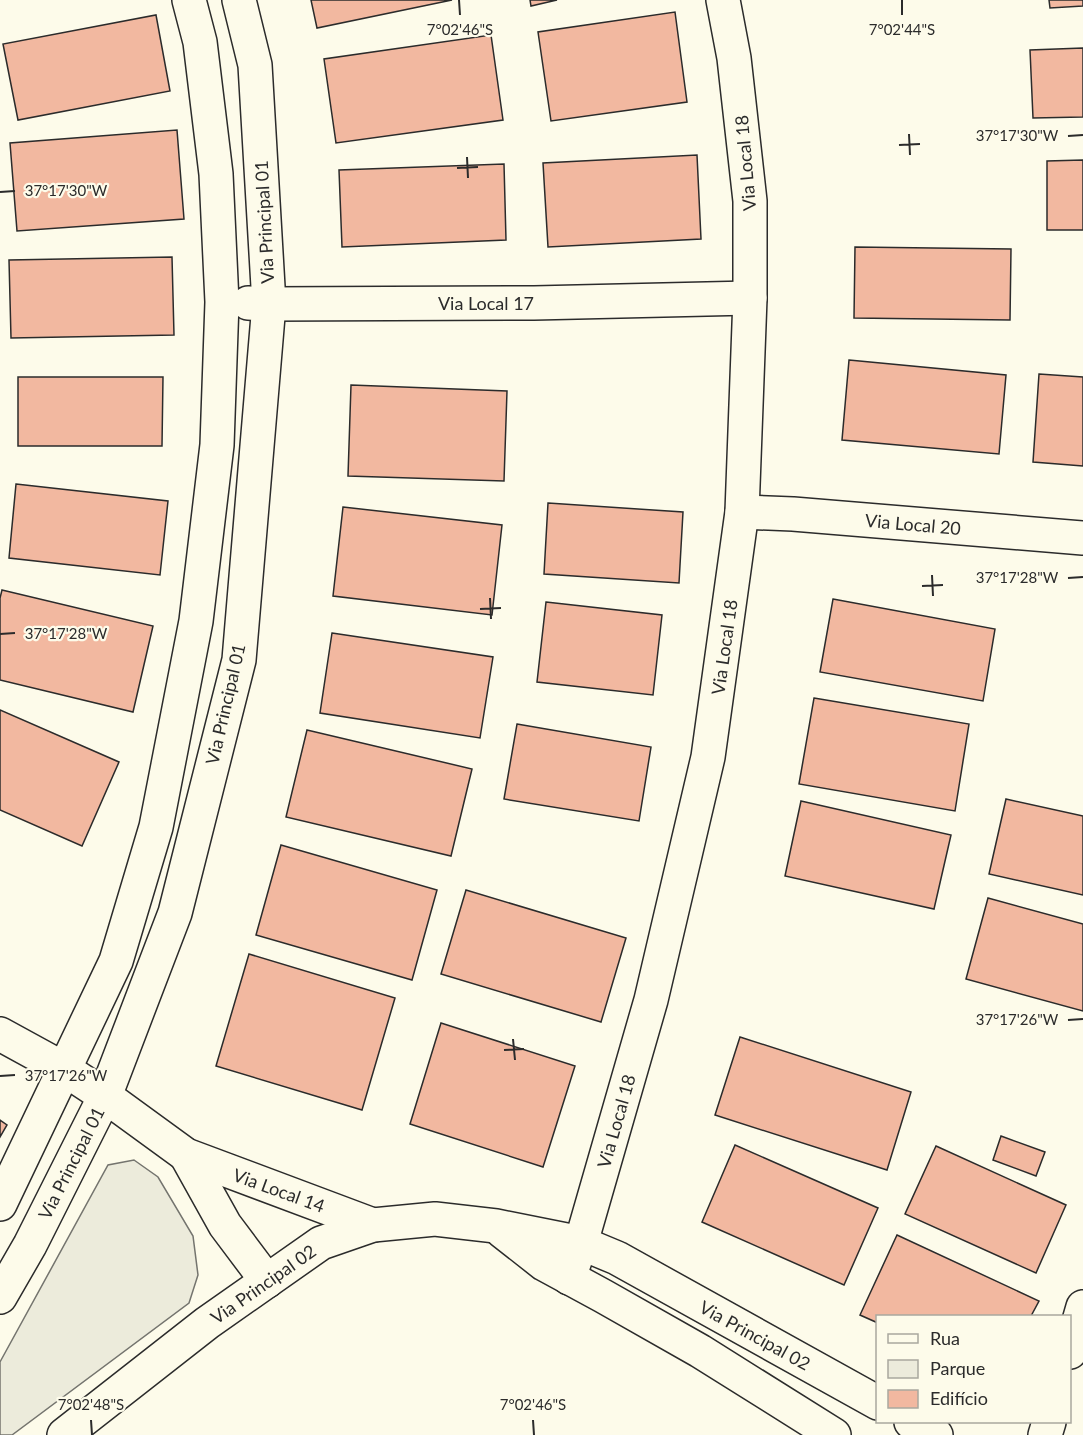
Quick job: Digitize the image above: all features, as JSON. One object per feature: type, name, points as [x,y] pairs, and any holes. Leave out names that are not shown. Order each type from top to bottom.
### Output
[{"type":"street","points":[[0,1204],[116,961],[156,827],[196,621],[217,445],[222,302],[214,163],[200,42],[189,0]]},
{"type":"street","name":"Via Principal 01","points":[[0,1297],[30,1245],[105,1096],[175,913],[239,660],[269,304],[255,65],[239,0]]},
{"type":"street","name":"Via Local 18","points":[[569,1278],[581,1244],[651,1000],[708,757],[742,513],[750,298],[750,201],[734,58],[723,0]]},
{"type":"street","name":"Via Local 17","points":[[222,302],[269,304],[534,303],[750,298]]},
{"type":"street","name":"Via Local 20","points":[[742,513],[793,514],[1083,538]]},
{"type":"street","name":"Via Local 14","points":[[0,1034],[64,1069],[186,1155],[373,1225]]},
{"type":"street","name":"Via Local 14","points":[[186,1155],[225,1225],[267,1281]]},
{"type":"street","name":"Via Principal 02","points":[[64,1435],[207,1323],[321,1243],[373,1225],[435,1219],[496,1226],[581,1244],[617,1258],[876,1402]]},
{"type":"street","points":[[496,1226],[544,1264],[700,1351],[834,1435]]},
{"type":"street","points":[[1071,1349],[1083,1307]]},
{"type":"street","points":[[913,1423],[936,1435]]},
{"type":"green space","points":[[134,1160],[158,1177],[193,1236],[198,1275],[189,1303],[12,1435],[0,1435],[0,1362],[108,1165]]},
{"type":"building","points":[[311,0],[452,0],[317,28]]},
{"type":"building","points":[[530,0],[557,0],[531,6]]},
{"type":"building","points":[[1049,0],[1083,0],[1083,6],[1050,8]]},
{"type":"building","points":[[675,12],[687,102],[551,121],[538,32]]},
{"type":"building","points":[[156,15],[170,91],[18,120],[3,44]]},
{"type":"building","points":[[491,35],[503,120],[336,143],[324,59]]},
{"type":"building","points":[[1083,48],[1083,117],[1033,118],[1030,50]]},
{"type":"building","points":[[177,130],[184,219],[17,231],[10,143]]},
{"type":"building","points":[[697,155],[701,239],[548,247],[543,163]]},
{"type":"building","points":[[1083,160],[1083,230],[1047,230],[1047,161]]},
{"type":"building","points":[[504,164],[506,240],[342,247],[339,170]]},
{"type":"building","points":[[855,247],[1011,249],[1010,320],[854,318]]},
{"type":"building","points":[[172,257],[174,335],[11,338],[9,260]]},
{"type":"building","points":[[849,360],[1006,375],[999,454],[842,440]]},
{"type":"building","points":[[1039,374],[1083,377],[1083,466],[1033,462]]},
{"type":"building","points":[[18,377],[163,377],[162,446],[18,446]]},
{"type":"building","points":[[351,385],[507,391],[504,481],[348,476]]},
{"type":"building","points":[[16,484],[168,501],[160,575],[9,558]]},
{"type":"building","points":[[548,503],[683,512],[679,583],[544,574]]},
{"type":"building","points":[[343,507],[502,525],[492,615],[333,596]]},
{"type":"building","points":[[2,590],[153,626],[133,712],[0,680],[0,598]]},
{"type":"building","points":[[833,599],[995,629],[983,701],[820,672]]},
{"type":"building","points":[[546,602],[662,615],[653,695],[537,682]]},
{"type":"building","points":[[332,633],[493,657],[480,738],[320,713]]},
{"type":"building","points":[[814,698],[969,724],[955,811],[799,784]]},
{"type":"building","points":[[0,710],[119,762],[82,846],[0,810]]},
{"type":"building","points":[[517,724],[651,747],[639,821],[504,799]]},
{"type":"building","points":[[307,730],[472,769],[451,856],[286,817]]},
{"type":"building","points":[[1006,799],[1083,816],[1083,895],[989,874]]},
{"type":"building","points":[[801,801],[951,835],[934,909],[785,876]]},
{"type":"building","points":[[281,845],[437,890],[412,980],[256,935]]},
{"type":"building","points":[[466,890],[626,938],[601,1022],[441,974]]},
{"type":"building","points":[[988,898],[1083,924],[1083,1011],[966,979]]},
{"type":"building","points":[[249,954],[395,998],[362,1110],[216,1066]]},
{"type":"building","points":[[441,1023],[575,1066],[543,1167],[410,1124]]},
{"type":"building","points":[[740,1037],[911,1092],[887,1170],[715,1115]]},
{"type":"building","points":[[0,1120],[7,1125],[0,1137]]},
{"type":"building","points":[[1001,1136],[1045,1152],[1036,1176],[993,1160]]},
{"type":"building","points":[[735,1145],[878,1208],[844,1285],[702,1222]]},
{"type":"building","points":[[936,1146],[1066,1205],[1036,1273],[905,1214]]},
{"type":"building","points":[[897,1235],[1039,1301],[1032,1315],[876,1315],[876,1322],[860,1315]]}]
